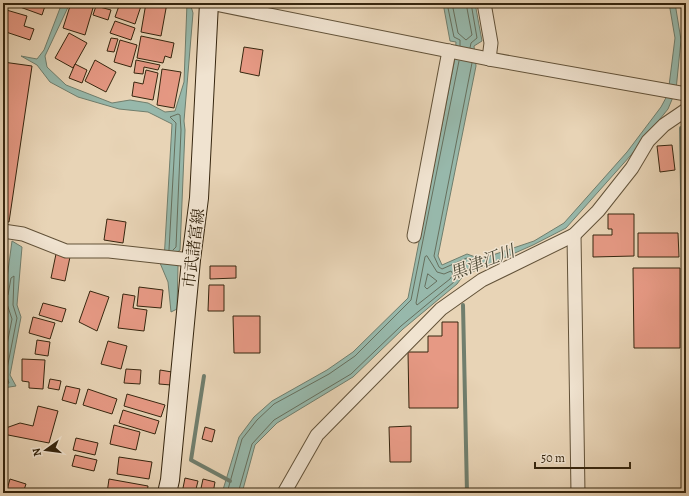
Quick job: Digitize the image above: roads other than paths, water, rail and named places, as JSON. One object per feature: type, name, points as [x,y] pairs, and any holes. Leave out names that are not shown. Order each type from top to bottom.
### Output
[{"type":"main road","name":"市武諸富線","points":[[167,493],[171,466],[185,259],[199,198],[209,3]]},
{"type":"street","points":[[209,3],[484,58],[683,94]]},
{"type":"street","points":[[484,3],[491,43],[484,58]]},
{"type":"street","points":[[414,236],[450,51]]},
{"type":"street","points":[[284,493],[317,435],[441,309],[482,280],[574,235],[598,211],[632,168],[648,141],[664,125],[686,110]]},
{"type":"street","points":[[3,231],[23,234],[66,251],[109,251],[185,259]]},
{"type":"street","points":[[574,235],[578,493]]},
{"type":"water","points":[[62,3],[70,3],[45,56],[47,67],[66,85],[112,103],[130,100],[148,103],[165,112],[175,111],[184,82],[187,3],[190,3],[193,13],[184,121],[185,130],[180,250],[176,253],[175,262],[178,266],[177,309],[171,312],[168,282],[160,263],[164,261],[172,124],[148,112],[119,109],[78,97],[50,82],[37,65],[21,56],[37,59],[44,50]]},
{"type":"water","name":"黒津江川","points":[[443,3],[475,3],[482,41],[474,46],[476,66],[438,256],[442,265],[467,254],[481,259],[534,241],[564,223],[627,152],[661,107],[668,94],[675,38],[669,3],[675,3],[681,40],[676,90],[668,109],[631,155],[566,228],[533,245],[463,276],[457,284],[403,329],[353,377],[277,423],[255,445],[242,493],[222,493],[239,437],[254,417],[272,401],[327,370],[353,352],[408,298],[455,58],[456,42],[450,41]]},
{"type":"water","points":[[12,241],[22,247],[17,305],[21,317],[10,375],[16,386],[3,388],[3,308]]},
{"type":"waterway","points":[[681,128],[686,434]]},
{"type":"waterway","points":[[463,305],[467,493]]},
{"type":"waterway","points":[[204,376],[191,460],[230,481]]}]
